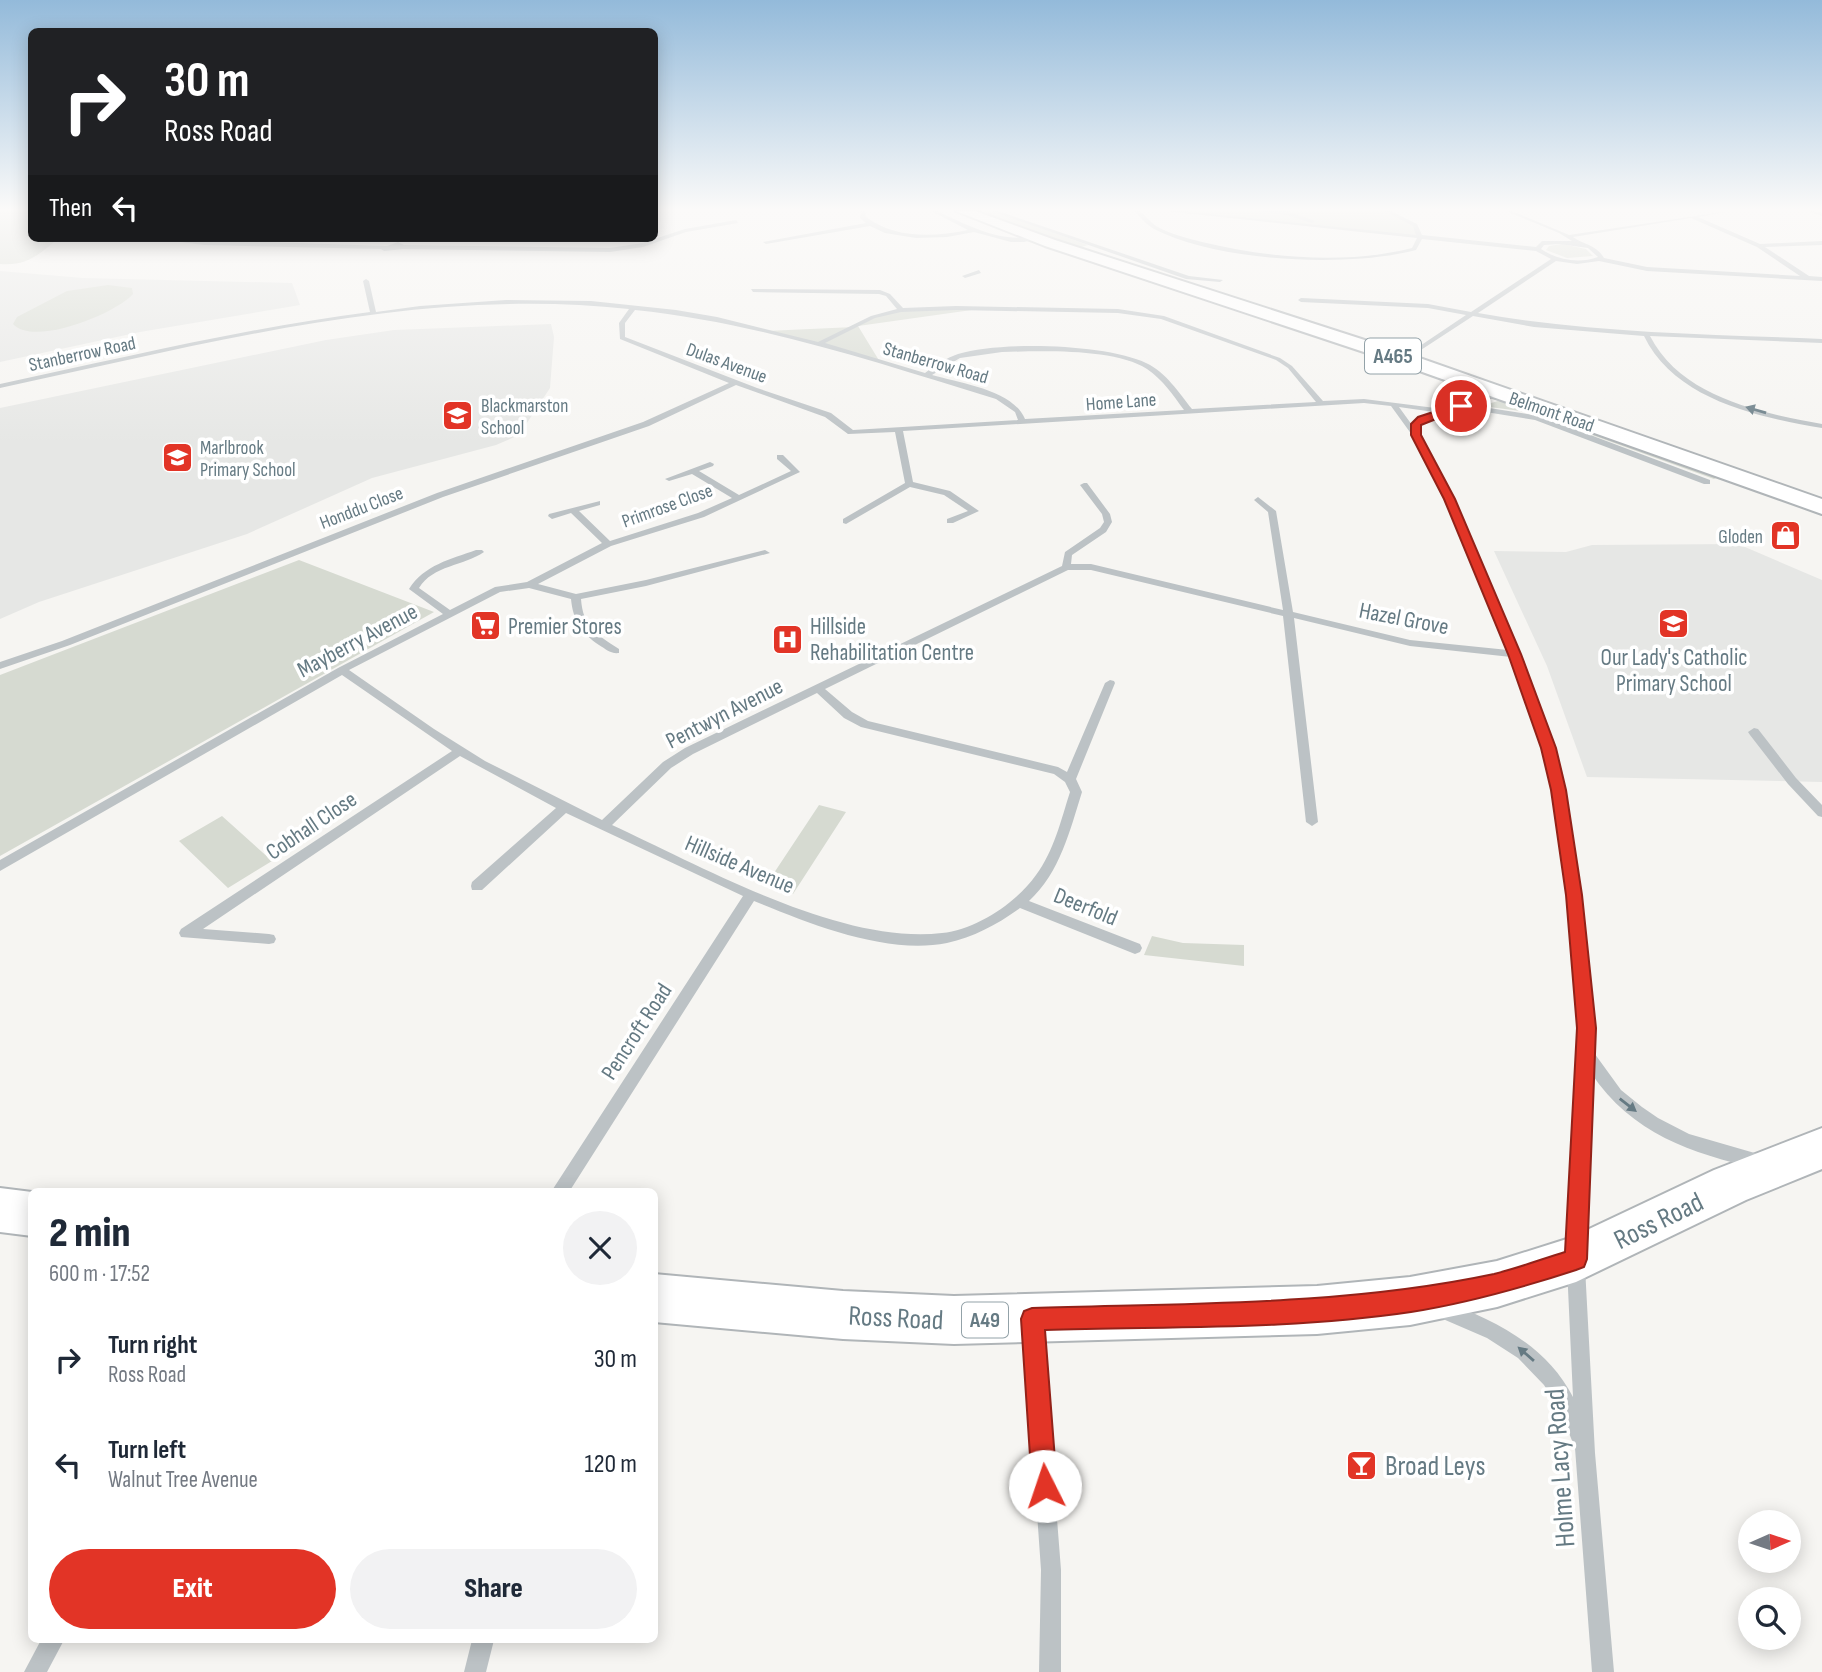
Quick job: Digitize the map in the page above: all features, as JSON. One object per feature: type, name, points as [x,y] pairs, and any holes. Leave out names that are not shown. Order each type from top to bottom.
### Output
[{"type":"highway","name":"Belmont Road","points":[[1191,289],[1404,359],[1822,506]]},
{"type":"highway","name":"Ross Road","points":[[658,1298],[843,1315],[954,1320],[1317,1310],[1410,1301],[1497,1284],[1576,1259],[1682,1207],[1822,1148]]},
{"type":"highway","points":[[0,1210],[28,1214]]},
{"type":"street","points":[[368,289],[373,313]]},
{"type":"street","points":[[1404,359],[1508,289]]},
{"type":"street","points":[[753,290],[880,292],[888,295],[901,310]]},
{"type":"street","points":[[1301,300],[1428,306],[1534,325],[1646,334],[1822,341]]},
{"type":"street","name":"Stanberrow Road","points":[[0,386],[284,327],[373,313],[517,303],[634,307],[720,320],[819,344],[999,397],[1018,411],[1023,423]]},
{"type":"street","name":"Dulas Avenue","points":[[634,307],[622,323],[622,338],[736,383],[828,415],[850,432]]},
{"type":"street","points":[[819,344],[873,317],[901,310],[956,308],[1118,311],[1162,317],[1278,359],[1290,367],[1321,403]]},
{"type":"street","points":[[1646,334],[1660,358],[1683,378],[1715,396],[1753,410],[1822,426]]},
{"type":"street","points":[[925,376],[948,360],[979,351],[1095,352],[1145,365],[1161,377],[1190,412]]},
{"type":"street","name":"Honddu Close","points":[[0,666],[66,643],[440,495],[646,424],[736,383]]},
{"type":"street","points":[[1416,435],[1416,424],[1446,410],[1501,393]]},
{"type":"street","name":"Home Lane","points":[[850,432],[1364,401],[1446,410]]},
{"type":"street","points":[[1394,406],[1416,435],[1449,499],[1515,654],[1549,748],[1558,790],[1574,895],[1586,1028],[1576,1259]]},
{"type":"street","points":[[1461,406],[1537,418],[1707,482]]},
{"type":"street","points":[[899,430],[909,484]]},
{"type":"street","name":"Primrose Close","points":[[529,585],[608,544],[701,515],[796,472],[780,457]]},
{"type":"street","points":[[670,479],[710,464]]},
{"type":"street","name":"Primrose Close","points":[[693,471],[737,497]]},
{"type":"street","points":[[846,521],[909,484],[947,493],[975,511],[950,521]]},
{"type":"street","points":[[1066,567],[1068,554],[1103,530],[1108,522],[1106,514],[1084,485]]},
{"type":"street","points":[[1258,500],[1272,511],[1288,613],[1312,822]]},
{"type":"street","points":[[552,516],[597,503]]},
{"type":"street","name":"Primrose Close","points":[[573,510],[608,544]]},
{"type":"street","points":[[450,614],[420,596],[414,589],[417,582],[424,575],[479,552]]},
{"type":"street","name":"Mayberry Avenue","points":[[0,866],[342,670],[498,589],[529,585],[576,597],[646,583],[765,553]]},
{"type":"street","name":"Hazel Grove","points":[[1066,567],[1091,567],[1410,643],[1515,654]]},
{"type":"street","name":"Pentwyn Avenue","points":[[603,826],[667,765],[689,751],[1066,567]]},
{"type":"street","points":[[576,597],[576,615],[587,632],[615,651]]},
{"type":"street","name":"Hillside Avenue","points":[[342,670],[460,751],[564,808],[751,895],[873,935],[908,941],[943,938],[969,930],[1021,903],[1043,879],[1058,849],[1076,792],[1070,779],[1110,683]]},
{"type":"street","points":[[819,689],[848,715],[865,724],[1058,771],[1070,779]]},
{"type":"street","points":[[1754,733],[1792,781],[1822,813]]},
{"type":"street","name":"Cobhall Close","points":[[270,939],[186,933],[460,751]]},
{"type":"street","points":[[477,887],[564,808]]},
{"type":"street","name":"Pencroft Road","points":[[562,1188],[751,895]]},
{"type":"street","name":"Deerfold","points":[[1021,903],[1135,948]]},
{"type":"street","points":[[1586,1052],[1620,1099],[1663,1131],[1711,1151],[1782,1165]]},
{"type":"street","name":"Holme Lacy Road","points":[[1576,1259],[1585,1453],[1602,1672]]},
{"type":"street","points":[[1410,1301],[1480,1325],[1519,1348],[1544,1370],[1562,1395],[1585,1453]]},
{"type":"street","points":[[1032,1319],[1051,1570],[1050,1672]]},
{"type":"street","points":[[35,1672],[51,1643]]},
{"type":"street","points":[[475,1672],[482,1643]]},
{"type":"shaded area","points":[[0,289],[294,289],[300,305],[140,332],[0,362]]},
{"type":"shaded area","points":[[132,289],[133,294],[124,302],[93,318],[55,330],[23,330],[13,324],[17,317],[67,291]]},
{"type":"shaded area","points":[[986,308],[858,326],[880,362],[766,331],[854,327],[873,317],[901,310]]},
{"type":"shaded area","name":"Marlbrook Primary School","points":[[551,324],[554,337],[550,388],[519,435],[496,445],[372,478],[247,534],[39,602],[0,619],[0,408],[326,340],[394,330]]},
{"type":"shaded area","points":[[1504,399],[1718,477],[1714,479],[1528,412],[1482,406]]},
{"type":"shaded area","name":"Our Lady's Catholic Primary School","points":[[1738,544],[1822,580],[1822,782],[1587,777],[1547,666],[1494,551],[1566,552],[1592,545]]},
{"type":"shaded area","points":[[299,560],[434,612],[0,856],[0,675]]},
{"type":"shaded area","points":[[819,805],[846,812],[793,894],[766,885]]},
{"type":"shaded area","points":[[222,816],[272,861],[228,888],[179,841]]},
{"type":"shaded area","points":[[1152,936],[1183,943],[1244,945],[1244,966],[1144,955]]},
{"type":"place","name":"Blackmarston School","points":[[458,416]]},
{"type":"place","name":"Marlbrook Primary School","points":[[177,458]]},
{"type":"place","name":"Gloden","points":[[1786,536]]},
{"type":"place","name":"Our Lady's Catholic Primary School","points":[[1674,623]]},
{"type":"place","name":"Premier Stores","points":[[485,626]]},
{"type":"place","name":"Hillside Rehabilitation Centre","points":[[787,639]]},
{"type":"place","name":"Broad Leys","points":[[1362,1465]]},
{"type":"route","points":[[1045,1486],[1032,1319],[1317,1310],[1410,1301],[1497,1284],[1576,1259],[1586,1028],[1574,895],[1558,790],[1549,748],[1515,654],[1449,499],[1416,435],[1416,424],[1422,419],[1461,406]]}]
